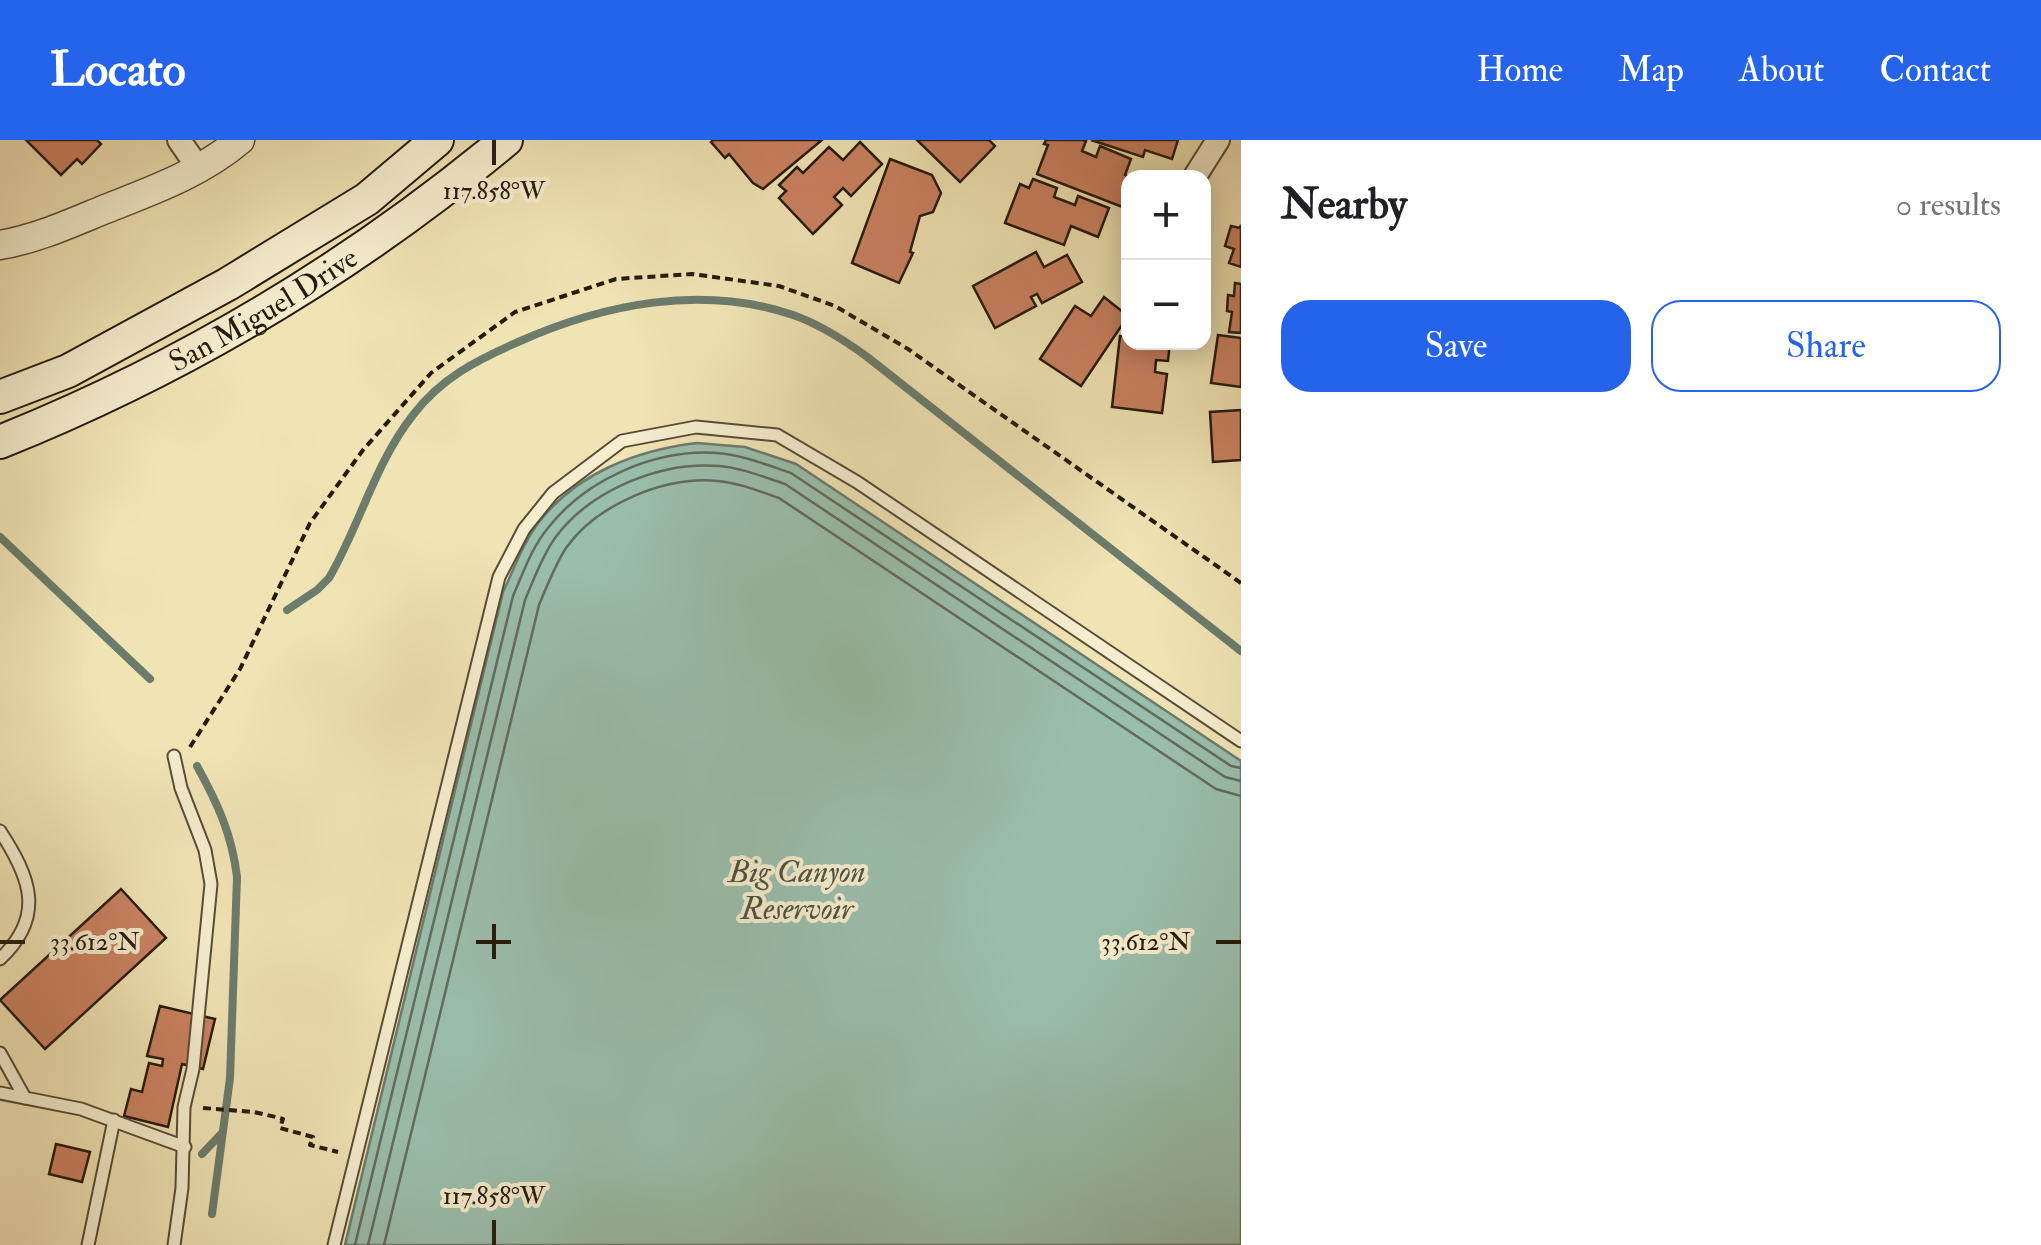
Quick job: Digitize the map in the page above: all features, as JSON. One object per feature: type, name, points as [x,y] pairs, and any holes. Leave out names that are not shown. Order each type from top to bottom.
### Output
[{"type":"main road","name":"San Miguel Drive","points":[[0,397],[68,371],[228,284],[367,199],[437,140]]},
{"type":"main road","name":"San Miguel Drive","points":[[0,442],[114,392],[256,319],[385,234],[506,140]]},
{"type":"street","points":[[178,140],[200,169]]},
{"type":"street","points":[[0,245],[28,240],[172,184],[240,140]]},
{"type":"street","points":[[1199,170],[1218,140]]},
{"type":"lane","points":[[334,1245],[498,577],[524,529],[552,493],[622,441],[696,427],[777,435],[857,482],[1241,741]]},
{"type":"lane","points":[[174,756],[205,850],[211,884],[193,1068],[184,1107],[185,1148],[174,1245]]},
{"type":"lane","points":[[0,831],[24,868],[28,894],[27,922],[17,943],[0,959]]},
{"type":"lane","points":[[0,1053],[25,1098]]},
{"type":"lane","points":[[0,1093],[81,1109],[185,1148]]},
{"type":"lane","points":[[88,1245],[114,1120]]},
{"type":"path","points":[[215,1109],[283,1119],[280,1128],[313,1137],[310,1145],[344,1153]]},
{"type":"water","name":"Big Canyon Reservoir","points":[[697,443],[745,447],[796,464],[1241,761],[1241,1245],[345,1245],[503,592],[533,530],[571,490],[631,458]]},
{"type":"building","points":[[26,140],[97,140],[101,144],[82,164],[77,159],[61,175]]},
{"type":"building","points":[[713,140],[822,140],[763,189],[729,154],[725,158]]},
{"type":"building","points":[[917,140],[989,140],[995,146],[960,182]]},
{"type":"building","points":[[1046,140],[1082,140],[1086,141],[1082,151],[1096,157],[1100,146],[1131,159],[1127,170],[1121,170],[1121,206],[1037,174],[1048,145],[1044,144]]},
{"type":"building","points":[[1091,140],[1178,140],[1172,159],[1145,150],[1143,157]]},
{"type":"building","points":[[860,142],[882,164],[851,196],[843,188],[834,197],[842,205],[813,234],[779,198],[786,191],[779,185],[797,167],[803,173],[829,147],[843,160]]},
{"type":"building","points":[[890,159],[932,175],[941,193],[933,212],[920,216],[910,252],[913,253],[899,283],[852,263]]},
{"type":"building","points":[[1033,179],[1057,188],[1054,197],[1075,205],[1078,196],[1109,208],[1098,237],[1071,226],[1064,245],[1005,223],[1020,184],[1029,188]]},
{"type":"building","points":[[1241,225],[1241,267],[1229,263],[1234,249],[1225,246],[1231,226]]},
{"type":"building","points":[[1036,252],[1044,267],[1067,255],[1082,282],[1042,303],[1037,294],[1031,297],[1036,306],[995,328],[973,286]]},
{"type":"building","points":[[1235,283],[1241,284],[1241,333],[1229,332],[1232,312],[1227,311],[1228,295],[1234,296]]},
{"type":"building","points":[[1104,297],[1121,310],[1121,326],[1081,386],[1040,359],[1075,306],[1091,316]]},
{"type":"building","points":[[1218,335],[1241,338],[1241,387],[1211,383]]},
{"type":"building","points":[[1120,336],[1121,350],[1169,350],[1168,361],[1156,360],[1155,372],[1167,374],[1162,413],[1112,407]]},
{"type":"building","points":[[1241,410],[1241,460],[1213,462],[1210,412]]},
{"type":"building","points":[[121,889],[166,938],[45,1049],[0,1000]]},
{"type":"building","points":[[160,1006],[215,1019],[203,1069],[182,1064],[168,1127],[124,1116],[131,1089],[142,1092],[149,1063],[162,1066],[163,1059],[147,1056]]},
{"type":"building","points":[[56,1144],[90,1152],[82,1182],[49,1174]]},
{"type":"waterway","points":[[287,610],[329,578],[400,434],[424,402],[448,380],[503,349],[584,317],[653,303],[724,301],[793,315],[849,344],[1241,651]]},
{"type":"waterway","points":[[0,537],[150,679]]},
{"type":"waterway","points":[[197,766],[223,820],[237,877],[230,1078],[212,1214]]},
{"type":"waterway","points":[[202,1154],[222,1133]]}]
